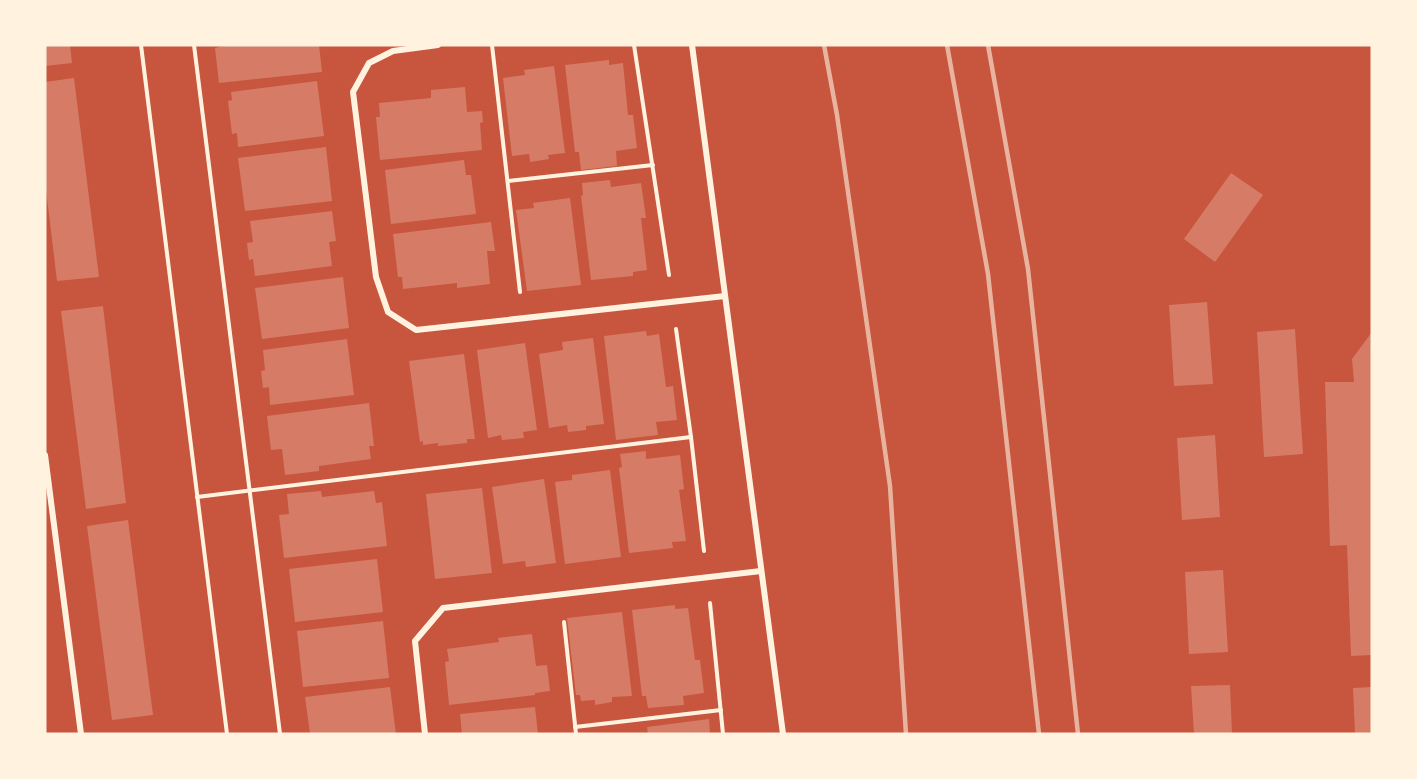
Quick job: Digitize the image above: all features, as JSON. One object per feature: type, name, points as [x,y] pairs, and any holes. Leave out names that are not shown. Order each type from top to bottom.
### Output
[{"type":"street","points":[[438,45],[393,51],[369,63],[353,92],[376,276],[388,312],[416,330],[725,296]]},
{"type":"street","points":[[692,45],[783,734]]},
{"type":"street","points":[[45,455],[81,734]]},
{"type":"street","points":[[425,734],[415,641],[443,608],[761,571]]},
{"type":"path","points":[[141,45],[227,734]]},
{"type":"path","points":[[194,45],[280,734]]},
{"type":"path","points":[[492,45],[522,318]]},
{"type":"path","points":[[634,45],[691,437],[723,734]]},
{"type":"path","points":[[508,181],[653,165]]},
{"type":"path","points":[[197,497],[691,437]]},
{"type":"path","points":[[561,594],[576,734]]},
{"type":"path","points":[[575,727],[721,710]]},
{"type":"building","points":[[45,45],[70,45],[72,63],[45,66]]},
{"type":"building","points":[[226,45],[319,45],[322,72],[219,83],[215,48]]},
{"type":"building","points":[[609,60],[609,65],[623,63],[628,115],[633,115],[637,148],[616,151],[617,166],[581,170],[579,152],[575,152],[565,65]]},
{"type":"building","points":[[554,66],[565,153],[548,155],[549,159],[530,162],[529,154],[512,156],[503,78],[525,75],[524,70]]},
{"type":"building","points":[[74,78],[99,277],[57,281],[45,181],[45,82]]},
{"type":"building","points":[[317,81],[324,136],[238,147],[237,133],[232,134],[228,101],[232,100],[231,92]]},
{"type":"building","points":[[465,87],[467,112],[482,111],[483,122],[480,123],[482,150],[380,160],[376,117],[380,117],[379,103],[431,98],[431,90]]},
{"type":"building","points":[[326,147],[332,201],[245,211],[238,158]]},
{"type":"building","points":[[464,160],[466,175],[471,175],[476,214],[391,224],[385,170]]},
{"type":"building","points":[[1231,173],[1263,195],[1215,262],[1184,239]]},
{"type":"building","points":[[610,180],[611,187],[641,183],[646,218],[641,218],[647,270],[633,272],[633,276],[591,280],[581,196],[583,195],[582,183]]},
{"type":"building","points":[[570,198],[581,285],[527,291],[516,210],[534,208],[533,203]]},
{"type":"building","points":[[332,211],[336,241],[329,242],[332,266],[255,276],[253,259],[249,260],[247,243],[253,242],[250,221]]},
{"type":"building","points":[[491,222],[495,251],[487,251],[490,284],[457,288],[457,283],[403,289],[402,277],[398,277],[393,234]]},
{"type":"building","points":[[343,277],[349,328],[262,339],[255,288]]},
{"type":"building","points":[[1207,302],[1213,384],[1174,386],[1169,305]]},
{"type":"building","points":[[103,306],[126,503],[86,509],[61,311]]},
{"type":"building","points":[[1295,329],[1303,454],[1264,457],[1257,332]]},
{"type":"building","points":[[646,331],[647,336],[659,334],[666,387],[673,386],[677,420],[656,422],[658,435],[616,440],[604,336]]},
{"type":"building","points":[[1372,332],[1372,655],[1351,656],[1347,545],[1330,546],[1325,382],[1354,382],[1352,359]]},
{"type":"building","points":[[593,338],[604,424],[586,426],[586,430],[568,432],[567,425],[549,428],[539,354],[563,350],[562,342]]},
{"type":"building","points":[[347,339],[354,395],[270,405],[269,387],[263,388],[261,371],[265,370],[263,350]]},
{"type":"building","points":[[525,343],[537,430],[523,432],[524,438],[502,440],[501,435],[488,438],[477,350]]},
{"type":"building","points":[[464,354],[475,439],[467,439],[467,443],[423,445],[423,441],[420,442],[409,361]]},
{"type":"building","points":[[369,403],[374,446],[369,446],[371,459],[319,466],[319,471],[285,475],[282,449],[271,450],[267,416]]},
{"type":"building","points":[[1215,435],[1220,517],[1182,520],[1177,438]]},
{"type":"building","points":[[646,451],[646,459],[680,455],[684,489],[679,490],[686,541],[672,542],[673,548],[629,553],[619,468],[622,467],[620,454]]},
{"type":"building","points":[[610,470],[621,557],[565,564],[555,482],[572,480],[572,475]]},
{"type":"building","points":[[544,479],[556,563],[526,567],[525,561],[503,564],[492,487]]},
{"type":"building","points":[[482,488],[492,573],[435,579],[426,494]]},
{"type":"building","points":[[321,491],[322,497],[374,491],[376,503],[382,502],[387,546],[284,558],[279,515],[289,514],[287,494]]},
{"type":"building","points":[[128,520],[153,715],[112,720],[87,526]]},
{"type":"building","points":[[377,559],[383,612],[295,622],[289,569]]},
{"type":"building","points":[[1223,570],[1228,652],[1189,654],[1185,572]]},
{"type":"building","points":[[675,605],[675,609],[688,608],[695,660],[700,660],[704,693],[683,696],[684,705],[648,708],[646,696],[642,696],[632,610]]},
{"type":"building","points":[[622,612],[632,696],[612,697],[612,702],[595,705],[595,700],[581,701],[580,695],[576,695],[567,618]]},
{"type":"building","points":[[383,621],[389,678],[303,687],[297,631]]},
{"type":"building","points":[[532,634],[536,666],[547,665],[550,691],[535,693],[535,695],[449,705],[445,662],[449,661],[447,649],[499,642],[498,638]]},
{"type":"building","points":[[1230,685],[1232,734],[1194,734],[1191,686]]},
{"type":"building","points":[[390,687],[396,734],[310,734],[305,697]]},
{"type":"building","points":[[1372,687],[1372,734],[1355,734],[1353,688]]},
{"type":"building","points":[[535,707],[538,734],[462,734],[460,714]]},
{"type":"building","points":[[709,719],[710,734],[648,734],[647,727]]},
{"type":"railway","points":[[824,45],[837,115],[890,486],[906,734]]},
{"type":"railway","points":[[947,45],[988,274],[1039,734]]},
{"type":"railway","points":[[988,45],[1028,269],[1078,734]]}]
